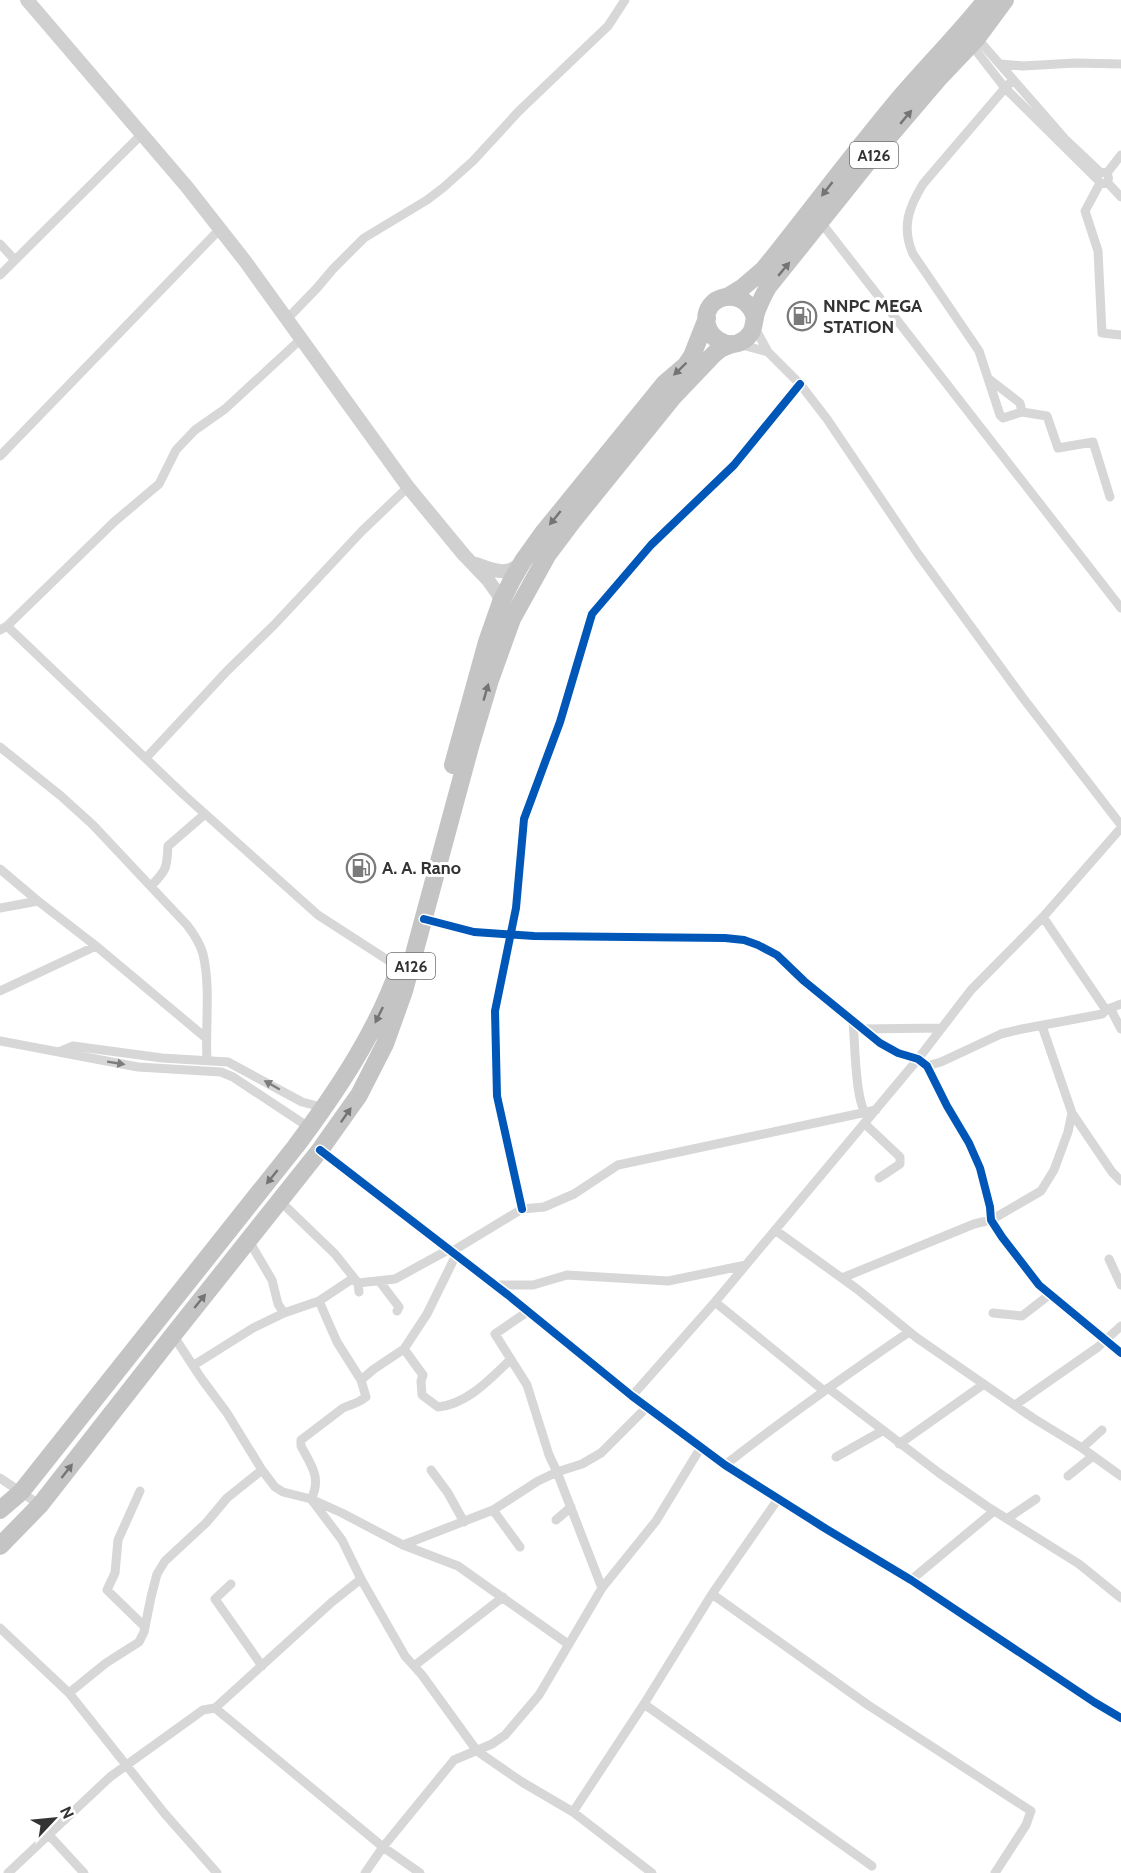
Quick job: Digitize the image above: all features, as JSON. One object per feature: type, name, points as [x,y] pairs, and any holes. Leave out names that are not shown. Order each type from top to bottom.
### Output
[{"type":"highway","name":"A126","points":[[0,1546],[40,1505],[320,1150],[359,1095],[386,1044],[404,991],[490,680],[512,619],[548,554],[667,405],[714,354],[720,349],[744,340],[750,334],[768,287],[919,102],[968,35],[986,0]]},
{"type":"highway","name":"A126","points":[[0,1510],[21,1492],[310,1128],[325,1108],[371,1031],[393,985],[406,950],[478,670],[501,602],[523,561],[543,533],[665,383],[686,365],[698,343],[711,306],[716,301],[742,288],[764,269],[898,101],[940,53],[968,35],[1005,0]]},
{"type":"highway","points":[[729,296],[736,297],[749,305],[754,322]]},
{"type":"highway","points":[[707,318],[707,325],[714,337],[726,344],[735,344]]},
{"type":"street","points":[[27,0],[187,187],[287,319],[408,488],[488,580],[501,602]]},
{"type":"street","points":[[287,319],[364,238],[427,200],[473,161],[519,111],[608,26],[625,0]]},
{"type":"street","points":[[968,35],[1000,64],[1065,139],[1121,197]]},
{"type":"street","points":[[968,35],[1005,88],[1103,178]]},
{"type":"street","points":[[1000,64],[1023,66],[1075,63],[1121,64]]},
{"type":"street","points":[[1013,80],[923,184],[913,201],[907,224],[909,244],[913,254],[979,351],[1000,415],[1005,417],[1022,412],[1047,416],[1058,448],[1093,442],[1110,496]]},
{"type":"street","points":[[0,275],[142,134]]},
{"type":"street","points":[[1121,155],[1103,178],[1085,211],[1098,251],[1102,333],[1121,335]]},
{"type":"street","points":[[820,221],[1121,608]]},
{"type":"street","points":[[0,456],[220,229]]},
{"type":"street","points":[[0,244],[15,260]]},
{"type":"street","points":[[632,1396],[715,1302],[866,1118],[876,1110],[971,990],[1043,917],[1121,826],[1023,698],[918,554],[827,419],[800,384],[768,352],[754,322]]},
{"type":"street","points":[[301,339],[225,409],[195,430],[176,450],[159,484],[114,522],[3,628],[318,915],[400,968]]},
{"type":"street","points":[[735,344],[768,352]]},
{"type":"street","points":[[989,379],[1020,403],[1022,412]]},
{"type":"street","points":[[522,1209],[497,1096],[495,1011],[516,908],[524,819],[560,722],[592,614],[651,545],[734,465],[800,384]]},
{"type":"street","points":[[146,758],[362,531],[408,488]]},
{"type":"street","points":[[474,564],[503,572],[516,568],[523,561]]},
{"type":"street","points":[[0,747],[93,825],[152,886],[197,939],[203,954],[207,1004],[207,1060]]},
{"type":"street","points":[[152,886],[167,866],[168,846],[205,814]]},
{"type":"street","points":[[0,869],[206,1038]]},
{"type":"street","points":[[0,908],[38,901]]},
{"type":"street","points":[[1043,917],[1121,1029]]},
{"type":"street","points":[[424,919],[474,932],[511,935],[725,938],[744,940],[777,955],[804,981],[880,1043],[898,1053],[918,1059],[927,1066],[946,1107],[969,1143],[980,1168],[991,1220],[1002,1237],[1049,1295],[1121,1353]]},
{"type":"street","points":[[0,992],[96,946]]},
{"type":"street","points":[[927,1066],[941,1062],[1001,1034],[1102,1014],[1121,1004]]},
{"type":"street","points":[[853,1021],[858,1083],[866,1118],[900,1157],[900,1164],[879,1178]]},
{"type":"street","points":[[1042,1026],[1072,1113],[1112,1172],[1121,1181]]},
{"type":"street","points":[[862,1029],[942,1028]]},
{"type":"street","points":[[0,1041],[154,1069],[215,1071],[227,1074],[310,1128]]},
{"type":"street","points":[[58,1053],[73,1047],[235,1064],[302,1102],[325,1108]]},
{"type":"street","points":[[842,1278],[974,1224],[991,1220],[1041,1191],[1054,1170],[1068,1132],[1072,1113]]},
{"type":"street","points":[[358,1288],[395,1279],[452,1252],[522,1209],[544,1207],[574,1194],[618,1165],[866,1118]]},
{"type":"street","points":[[320,1150],[632,1396],[725,1465],[911,1580],[1121,1718]]},
{"type":"street","points":[[280,1201],[335,1254],[358,1288]]},
{"type":"street","points":[[775,1230],[842,1278],[909,1332],[1121,1476]]},
{"type":"street","points":[[249,1241],[272,1280],[278,1304],[284,1313]]},
{"type":"street","points":[[361,1380],[404,1349],[427,1314],[452,1252]]},
{"type":"street","points":[[1109,1259],[1121,1285]]},
{"type":"street","points":[[494,1285],[533,1285],[567,1275],[668,1281],[746,1265]]},
{"type":"street","points":[[194,1365],[253,1328],[284,1313],[319,1301],[352,1279],[358,1288]]},
{"type":"street","points":[[380,1282],[399,1307],[397,1311]]},
{"type":"street","points":[[993,1313],[1022,1316],[1049,1295]]},
{"type":"street","points":[[310,1499],[316,1489],[316,1479],[300,1443],[328,1419],[350,1405],[358,1404],[366,1397],[361,1380],[337,1342],[319,1301]]},
{"type":"street","points":[[715,1302],[899,1444],[994,1511],[1079,1564],[1121,1598]]},
{"type":"street","points":[[527,1312],[495,1334],[527,1385],[549,1455],[602,1588]]},
{"type":"street","points":[[1015,1405],[1098,1347],[1121,1326]]},
{"type":"street","points":[[725,1465],[825,1389],[909,1332]]},
{"type":"street","points":[[173,1335],[275,1487],[283,1492],[310,1499],[403,1545],[458,1566],[568,1644]]},
{"type":"street","points":[[404,1349],[423,1375],[422,1395],[438,1407],[454,1403],[475,1391],[511,1359]]},
{"type":"street","points":[[899,1444],[984,1384]]},
{"type":"street","points":[[403,1545],[493,1510],[538,1481],[582,1464],[601,1453],[647,1407]]},
{"type":"street","points":[[1082,1448],[1102,1430]]},
{"type":"street","points":[[836,1457],[882,1431]]},
{"type":"street","points":[[365,1873],[383,1847],[454,1760],[492,1744],[505,1735],[533,1703],[602,1588],[656,1521],[702,1447]]},
{"type":"street","points":[[1068,1476],[1093,1456]]},
{"type":"street","points":[[69,1693],[106,1663],[139,1642],[157,1574],[165,1561],[206,1523],[227,1498],[262,1470]]},
{"type":"street","points":[[431,1470],[448,1493],[464,1522]]},
{"type":"street","points":[[0,1478],[40,1505]]},
{"type":"street","points":[[141,1491],[118,1540],[115,1573],[107,1590],[145,1626]]},
{"type":"street","points":[[310,1499],[342,1540],[361,1579],[405,1656],[477,1751],[522,1782],[573,1812],[652,1873]]},
{"type":"street","points":[[573,1812],[644,1704],[712,1594],[778,1499]]},
{"type":"street","points":[[1008,1518],[1036,1499]]},
{"type":"street","points":[[556,1520],[571,1508]]},
{"type":"street","points":[[493,1510],[520,1547]]},
{"type":"street","points":[[911,1580],[994,1511]]},
{"type":"street","points":[[8,1873],[110,1777],[203,1710],[215,1708],[332,1602],[361,1579]]},
{"type":"street","points":[[231,1584],[215,1599],[262,1666]]},
{"type":"street","points":[[1113,1591],[1121,1585]]},
{"type":"street","points":[[712,1594],[868,1706],[1031,1811],[1026,1825],[995,1873]]},
{"type":"street","points":[[414,1666],[503,1598]]},
{"type":"street","points":[[0,1628],[69,1693],[165,1814],[217,1873]]},
{"type":"street","points":[[644,1704],[872,1866]]},
{"type":"street","points":[[215,1708],[383,1847],[420,1873]]},
{"type":"street","points":[[49,1835],[84,1873]]},
{"type":"cycle path","points":[[522,1209],[497,1096],[495,1011],[516,908],[524,819],[560,722],[592,614],[651,545],[734,465],[800,384]]},
{"type":"cycle path","points":[[424,919],[474,932],[534,936],[725,938],[744,940],[777,955],[804,981],[880,1043],[898,1053],[918,1059],[927,1066],[980,1168],[991,1220],[1002,1237],[1039,1285],[1121,1353]]},
{"type":"cycle path","points":[[320,1150],[508,1295],[632,1396],[725,1465],[911,1580],[1121,1718]]},
{"type":"place","name":"NNPC MEGA STATION","points":[[802,316]]},
{"type":"place","name":"A. A. Rano","points":[[361,868]]}]
